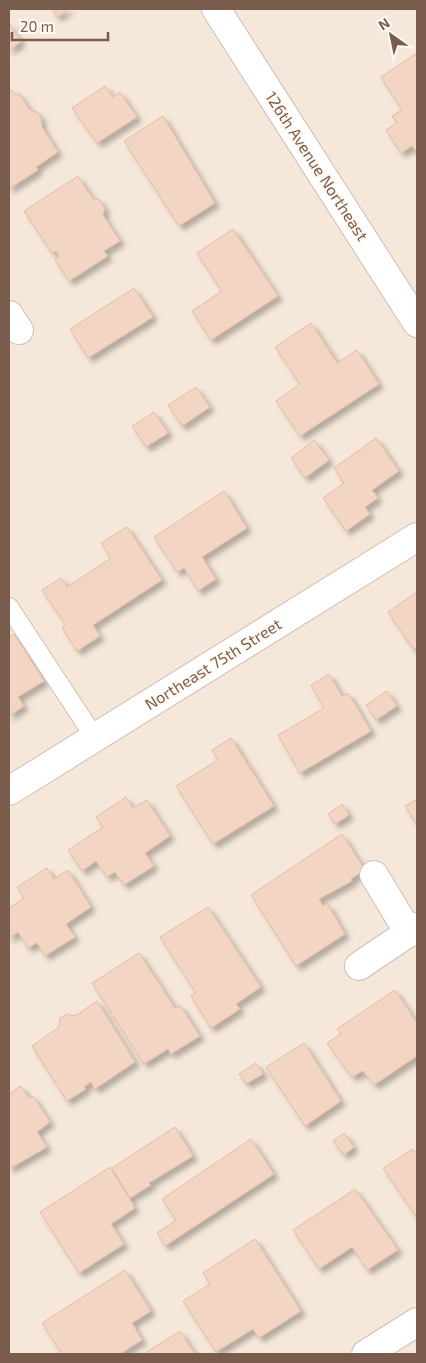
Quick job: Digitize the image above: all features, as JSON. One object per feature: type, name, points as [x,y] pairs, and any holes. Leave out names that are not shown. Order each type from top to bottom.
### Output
[{"type":"street","name":"126th Avenue Northeast","points":[[216,9],[417,323]]},
{"type":"street","name":"Northeast 75th Street","points":[[9,792],[417,537]]},
{"type":"street","points":[[358,966],[413,930],[374,875]]},
{"type":"street","points":[[366,1354],[417,1322]]},
{"type":"lane","points":[[9,607],[95,738]]},
{"type":"shaded area","points":[[9,9],[417,9],[417,1354],[9,1354]]},
{"type":"building","points":[[52,9],[69,9],[57,17]]},
{"type":"building","points":[[9,23],[21,42],[9,50]]},
{"type":"building","points":[[417,53],[417,153],[412,146],[401,153],[386,130],[397,123],[392,116],[402,110],[381,77]]},
{"type":"building","points":[[105,86],[113,97],[120,92],[137,117],[97,143],[72,108]]},
{"type":"building","points":[[12,90],[16,95],[19,93],[30,110],[37,112],[41,118],[42,127],[58,152],[36,167],[38,170],[9,189],[9,92]]},
{"type":"building","points":[[163,116],[215,203],[179,226],[124,141]]},
{"type":"building","points":[[78,176],[93,199],[100,200],[105,209],[103,215],[120,241],[104,251],[108,256],[69,281],[55,260],[59,256],[56,251],[52,253],[24,211]]},
{"type":"building","points":[[233,229],[278,296],[211,340],[192,311],[222,291],[197,253]]},
{"type":"building","points":[[134,288],[153,317],[88,358],[70,329]]},
{"type":"building","points":[[311,323],[337,363],[357,350],[379,384],[300,436],[276,401],[300,384],[275,347]]},
{"type":"building","points":[[196,387],[210,407],[182,426],[168,405]]},
{"type":"building","points":[[154,412],[168,433],[146,447],[132,426]]},
{"type":"building","points":[[376,438],[399,471],[372,490],[378,498],[365,507],[370,514],[346,531],[323,498],[344,483],[334,468]]},
{"type":"building","points":[[314,440],[329,460],[305,478],[291,458]]},
{"type":"building","points":[[224,491],[247,528],[202,557],[216,579],[198,591],[184,568],[177,572],[154,537]]},
{"type":"building","points":[[127,527],[162,580],[93,625],[100,636],[77,651],[62,628],[66,625],[42,590],[61,578],[67,587],[111,558],[101,543]]},
{"type":"building","points":[[417,592],[417,647],[414,650],[388,612]]},
{"type":"building","points":[[14,634],[44,681],[18,697],[24,706],[9,716],[9,637]]},
{"type":"building","points":[[329,674],[342,696],[348,693],[371,731],[300,773],[278,735],[324,708],[311,685]]},
{"type":"building","points":[[387,691],[397,706],[376,720],[366,705]]},
{"type":"building","points":[[231,738],[274,806],[213,844],[176,786],[218,760],[212,750]]},
{"type":"building","points":[[126,797],[133,808],[147,800],[170,836],[145,853],[154,866],[124,885],[115,872],[107,877],[96,861],[82,871],[68,850],[103,827],[96,817]]},
{"type":"building","points":[[417,799],[417,825],[405,806]]},
{"type":"building","points":[[342,804],[349,815],[335,824],[328,814]]},
{"type":"building","points":[[342,834],[365,870],[351,879],[352,881],[319,899],[323,906],[327,903],[345,934],[296,966],[251,895]]},
{"type":"building","points":[[47,868],[54,879],[68,870],[91,907],[66,924],[75,937],[45,956],[37,943],[28,948],[18,932],[9,938],[9,908],[24,898],[17,887]]},
{"type":"building","points":[[208,907],[261,987],[236,1004],[240,1009],[211,1028],[191,996],[196,993],[160,937]]},
{"type":"building","points":[[139,953],[175,1008],[180,1005],[200,1036],[171,1054],[168,1049],[144,1064],[92,983]]},
{"type":"building","points":[[395,990],[417,1023],[417,1056],[374,1085],[363,1071],[352,1077],[327,1043],[341,1034],[337,1029]]},
{"type":"building","points":[[97,1001],[135,1062],[95,1089],[91,1082],[84,1087],[86,1089],[67,1101],[32,1046],[59,1027],[60,1018],[67,1014],[75,1016]]},
{"type":"building","points":[[304,1043],[341,1101],[305,1126],[266,1067]]},
{"type":"building","points":[[256,1063],[263,1074],[246,1084],[239,1074]]},
{"type":"building","points":[[21,1086],[29,1098],[33,1096],[50,1122],[37,1132],[47,1147],[9,1169],[9,1094]]},
{"type":"building","points":[[175,1127],[193,1156],[149,1183],[151,1185],[130,1198],[112,1168]]},
{"type":"building","points":[[344,1133],[354,1147],[344,1155],[333,1141]]},
{"type":"building","points":[[251,1139],[274,1174],[165,1246],[157,1233],[176,1220],[162,1199]]},
{"type":"building","points":[[413,1149],[417,1155],[417,1218],[383,1168]]},
{"type":"building","points":[[110,1167],[135,1208],[111,1224],[124,1244],[79,1273],[40,1212]]},
{"type":"building","points":[[355,1189],[398,1250],[367,1270],[352,1247],[319,1269],[293,1230]]},
{"type":"building","points":[[255,1239],[301,1311],[259,1338],[253,1329],[216,1352],[183,1301],[210,1284],[203,1273]]},
{"type":"building","points":[[125,1270],[151,1311],[132,1323],[142,1340],[120,1354],[62,1354],[42,1323]]},
{"type":"building","points":[[180,1331],[195,1354],[143,1354]]}]
